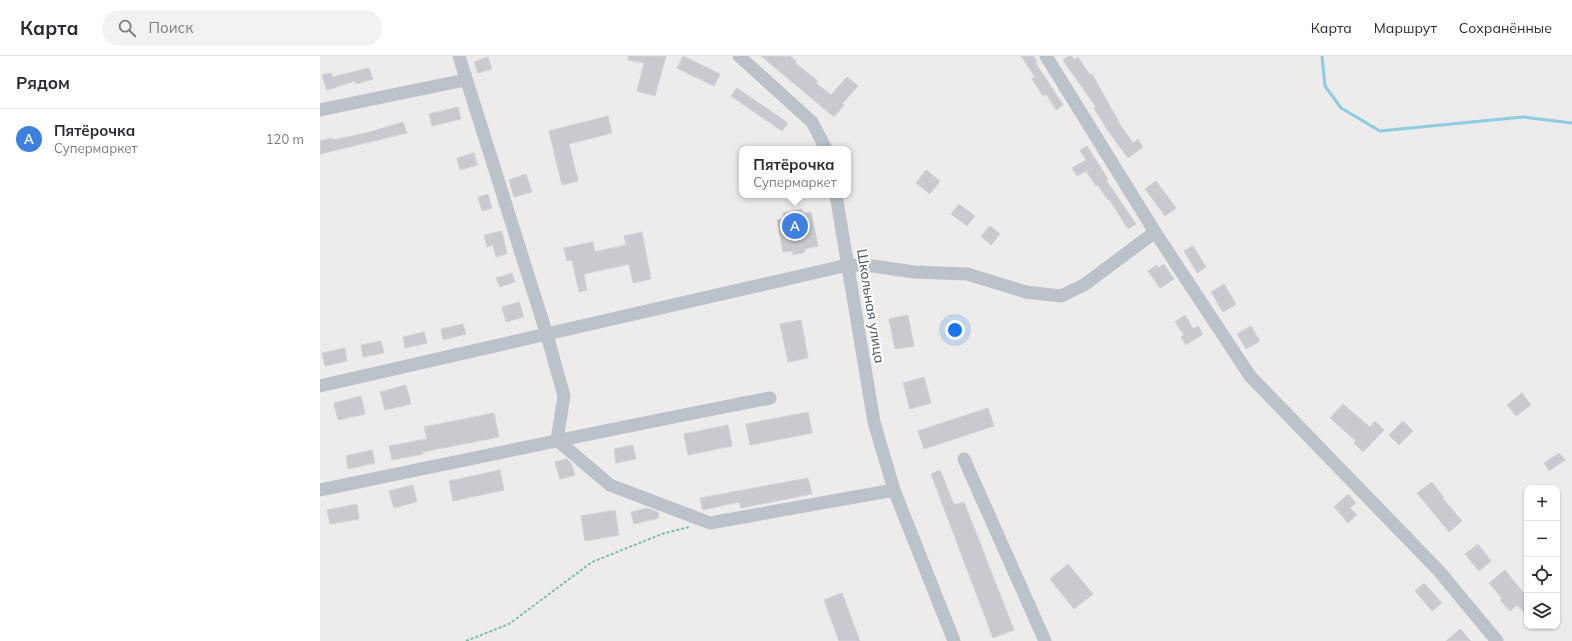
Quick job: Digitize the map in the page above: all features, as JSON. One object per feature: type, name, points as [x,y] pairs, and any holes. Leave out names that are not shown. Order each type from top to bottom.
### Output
[{"type":"street","points":[[459,56],[465,80],[547,335],[564,396],[557,440]]},
{"type":"street","points":[[739,56],[812,122],[824,146]]},
{"type":"street","points":[[1046,56],[1154,232],[1250,376],[1439,571],[1497,641]]},
{"type":"street","points":[[320,110],[465,80]]},
{"type":"street","name":"Школьная улица","points":[[837,198],[874,422],[894,490],[954,641]]},
{"type":"street","points":[[320,386],[848,265],[873,266],[914,272],[967,274],[1026,292],[1061,296],[1084,285],[1154,232]]},
{"type":"street","points":[[320,490],[557,440],[770,398]]},
{"type":"street","points":[[557,440],[610,486],[710,523],[894,490]]},
{"type":"street","points":[[964,459],[1044,641]]},
{"type":"path","points":[[466,641],[509,624],[592,562],[662,534],[690,527]]},
{"type":"building","points":[[628,56],[666,56],[655,96],[637,91],[644,63],[628,60]]},
{"type":"building","points":[[683,56],[720,74],[714,86],[677,68]]},
{"type":"building","points":[[761,56],[790,56],[796,61],[795,63],[818,81],[816,83],[831,95],[847,77],[858,86],[842,104],[844,105],[834,117]]},
{"type":"building","points":[[1021,56],[1033,56],[1037,61],[1035,62],[1063,105],[1056,110],[1046,94],[1043,96],[1032,79],[1035,77]]},
{"type":"building","points":[[1069,56],[1072,56],[1074,60],[1078,57],[1090,75],[1092,74],[1121,126],[1133,143],[1138,139],[1143,147],[1128,158],[1106,128],[1094,108],[1096,107],[1063,60]]},
{"type":"building","points":[[488,57],[492,69],[478,73],[474,62]]},
{"type":"building","points":[[369,68],[373,79],[356,84],[355,81],[327,90],[322,75],[331,73],[332,77]]},
{"type":"building","points":[[737,88],[788,123],[782,131],[731,96]]},
{"type":"building","points":[[458,107],[461,119],[432,126],[429,114]]},
{"type":"building","points":[[608,116],[612,133],[569,144],[578,181],[562,185],[549,131]]},
{"type":"building","points":[[403,122],[407,133],[320,154],[320,141],[332,138],[333,140],[366,133]]},
{"type":"building","points":[[1087,146],[1108,179],[1106,180],[1136,224],[1128,229],[1109,199],[1108,200],[1098,185],[1096,186],[1086,171],[1077,176],[1072,168],[1086,160],[1080,150]]},
{"type":"building","points":[[474,153],[477,165],[460,170],[457,158]]},
{"type":"building","points":[[926,170],[940,181],[930,194],[916,183]]},
{"type":"building","points":[[526,174],[532,192],[514,197],[509,180]]},
{"type":"building","points":[[1156,181],[1176,208],[1165,216],[1145,189]]},
{"type":"building","points":[[488,194],[492,208],[482,211],[478,197]]},
{"type":"building","points":[[959,204],[975,216],[967,226],[951,214]]},
{"type":"building","points":[[802,209],[803,213],[811,212],[818,246],[804,249],[805,252],[793,255],[793,251],[783,252],[777,220],[784,218],[783,213]]},
{"type":"building","points":[[990,226],[1000,234],[991,245],[981,236]]},
{"type":"building","points":[[502,231],[507,254],[496,257],[493,245],[487,247],[484,235]]},
{"type":"building","points":[[642,232],[651,279],[633,283],[629,264],[584,274],[587,290],[579,292],[572,260],[567,261],[564,248],[593,242],[595,252],[626,245],[624,236]]},
{"type":"building","points":[[1193,246],[1206,267],[1197,273],[1184,251]]},
{"type":"building","points":[[1164,264],[1174,279],[1160,288],[1148,271],[1157,265],[1158,268]]},
{"type":"building","points":[[512,273],[515,282],[500,287],[496,278]]},
{"type":"building","points":[[1224,284],[1236,304],[1223,312],[1211,292]]},
{"type":"building","points":[[519,302],[524,317],[506,322],[502,307]]},
{"type":"building","points":[[908,315],[914,346],[895,349],[889,319]]},
{"type":"building","points":[[1185,315],[1193,329],[1198,326],[1203,334],[1186,345],[1181,337],[1184,335],[1175,322]]},
{"type":"building","points":[[801,320],[808,358],[788,362],[780,324]]},
{"type":"building","points":[[463,324],[466,334],[443,340],[441,329]]},
{"type":"building","points":[[1251,326],[1260,341],[1246,349],[1237,334]]},
{"type":"building","points":[[424,332],[427,343],[405,348],[403,337]]},
{"type":"building","points":[[381,341],[384,353],[363,357],[361,345]]},
{"type":"building","points":[[345,348],[347,361],[325,366],[322,353]]},
{"type":"building","points":[[924,377],[931,403],[910,409],[903,383]]},
{"type":"building","points":[[406,385],[411,404],[385,410],[380,392]]},
{"type":"building","points":[[1522,393],[1531,405],[1516,416],[1507,405]]},
{"type":"building","points":[[361,396],[365,414],[338,420],[334,403]]},
{"type":"building","points":[[1343,404],[1370,427],[1375,421],[1384,430],[1363,452],[1354,443],[1356,441],[1330,418]]},
{"type":"building","points":[[988,408],[994,426],[924,449],[918,431]]},
{"type":"building","points":[[808,412],[812,433],[750,445],[746,424]]},
{"type":"building","points":[[494,413],[499,437],[422,452],[423,454],[392,460],[389,446],[427,439],[424,427]]},
{"type":"building","points":[[1403,421],[1413,431],[1399,445],[1389,435]]},
{"type":"building","points":[[728,425],[732,446],[688,455],[684,434]]},
{"type":"building","points":[[633,445],[636,459],[616,463],[614,449]]},
{"type":"building","points":[[372,450],[375,463],[348,469],[346,456]]},
{"type":"building","points":[[1559,453],[1565,460],[1549,471],[1544,463]]},
{"type":"building","points":[[567,459],[571,463],[575,475],[560,479],[555,462]]},
{"type":"building","points":[[500,470],[504,490],[453,501],[449,481]]},
{"type":"building","points":[[940,470],[954,505],[964,502],[1014,630],[993,638],[931,474]]},
{"type":"building","points":[[808,478],[812,494],[741,508],[739,502],[703,510],[700,498]]},
{"type":"building","points":[[1432,482],[1444,498],[1443,499],[1462,521],[1449,532],[1417,493]]},
{"type":"building","points":[[413,485],[417,502],[394,508],[389,491]]},
{"type":"building","points":[[1348,494],[1356,503],[1350,508],[1357,515],[1348,523],[1334,507]]},
{"type":"building","points":[[357,504],[359,519],[330,524],[327,510]]},
{"type":"building","points":[[647,508],[658,512],[659,518],[634,524],[631,512]]},
{"type":"building","points":[[615,510],[619,535],[585,541],[581,516]]},
{"type":"building","points":[[1478,544],[1491,561],[1479,571],[1465,554]]},
{"type":"building","points":[[1068,564],[1093,594],[1074,609],[1050,579]]},
{"type":"building","points":[[1505,570],[1524,593],[1524,613],[1517,605],[1510,611],[1500,600],[1502,598],[1489,583]]},
{"type":"building","points":[[1424,583],[1442,603],[1432,611],[1415,591]]},
{"type":"building","points":[[842,593],[860,641],[839,641],[824,600]]},
{"type":"building","points":[[1460,629],[1471,641],[1446,641]]},
{"type":"waterway","points":[[1322,56],[1325,86],[1341,108],[1380,131],[1523,117],[1572,123]]},
{"type":"place","name":"Пятёрочка","points":[[795,226]]}]
